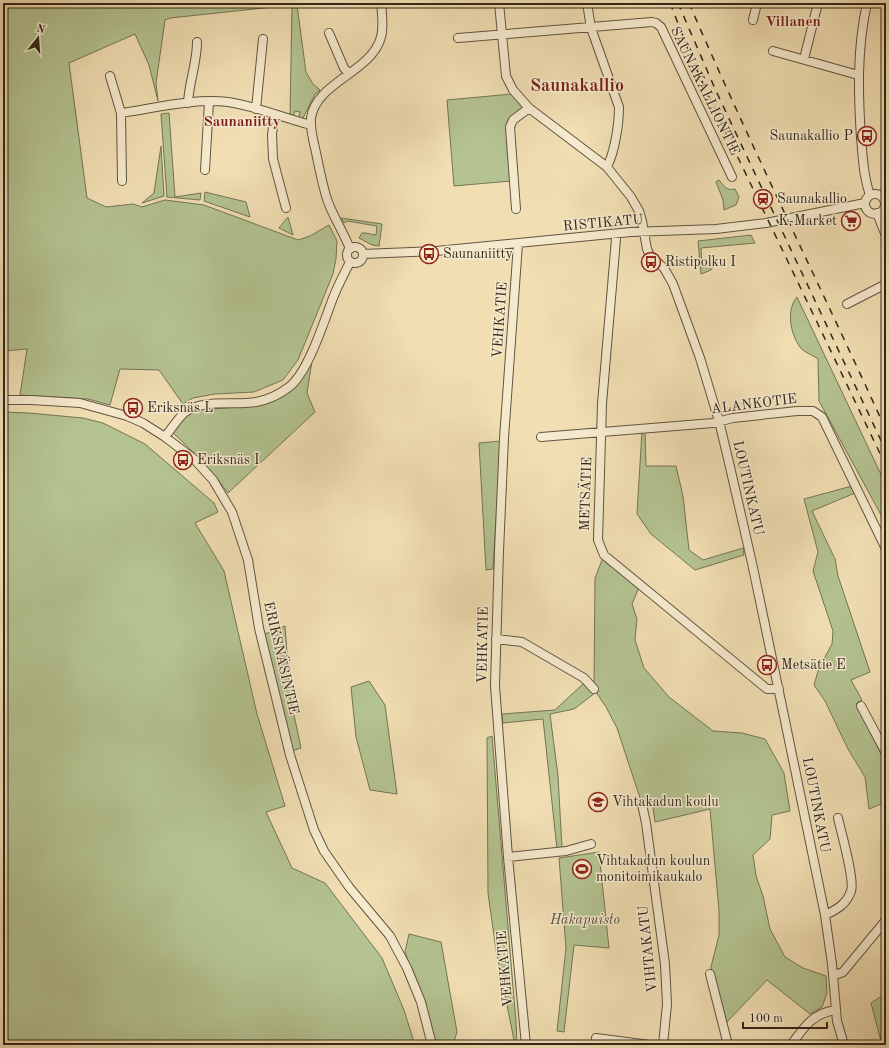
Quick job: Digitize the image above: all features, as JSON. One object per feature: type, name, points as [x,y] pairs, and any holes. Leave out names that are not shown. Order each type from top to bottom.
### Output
[{"type":"street","points":[[165,437],[184,413],[196,406],[220,403],[255,402],[272,397],[289,387],[299,376],[306,364],[334,294],[350,262],[347,254],[350,249],[346,238],[337,224],[320,175],[311,125],[313,109],[320,98],[371,55],[379,42],[382,28],[381,3]]},
{"type":"street","name":"LOUTINKATU","points":[[499,3],[506,76],[513,90],[529,108],[607,167],[631,197],[639,211],[645,232],[647,249],[650,256],[664,268],[676,289],[702,364],[719,421],[779,689],[825,915],[833,976],[835,1010],[838,1028],[844,1045]]},
{"type":"street","points":[[587,3],[591,28],[620,106],[620,115],[612,154],[607,167]]},
{"type":"street","points":[[753,20],[757,3]]},
{"type":"street","points":[[804,59],[818,3]]},
{"type":"street","points":[[867,3],[862,25],[858,74],[858,96],[864,171],[870,195]]},
{"type":"street","name":"SAUNAKALLIONTIE","points":[[458,38],[652,22],[656,23],[661,27],[732,177]]},
{"type":"street","points":[[329,33],[344,68],[349,74]]},
{"type":"street","points":[[256,108],[258,104],[263,39]]},
{"type":"street","points":[[188,103],[197,50],[196,42]]},
{"type":"street","points":[[773,51],[858,74]]},
{"type":"street","points":[[110,76],[121,113],[122,181]]},
{"type":"street","points":[[206,170],[208,102]]},
{"type":"street","points":[[121,113],[188,103],[228,102],[256,108],[311,125]]},
{"type":"street","points":[[516,209],[510,127],[513,120],[529,108]]},
{"type":"street","points":[[276,115],[272,134],[273,159],[286,208]]},
{"type":"street","points":[[874,194],[879,195],[885,202],[882,210],[877,213],[870,212],[866,208],[865,203],[866,198],[874,194]]},
{"type":"street","name":"RISTIKATU","points":[[363,254],[436,251],[615,234],[716,229],[766,223],[865,203]]},
{"type":"street","points":[[877,213],[886,236]]},
{"type":"street","name":"METSÄTIE","points":[[615,234],[615,255],[602,404],[598,540],[604,555],[767,689],[779,689]]},
{"type":"street","name":"VEHKATIE","points":[[518,244],[504,438],[495,686],[508,857],[526,1045]]},
{"type":"street","points":[[350,249],[359,248],[363,254],[362,259],[359,262],[350,262]]},
{"type":"street","points":[[847,304],[886,284]]},
{"type":"street","name":"ERIKSNÄSINTIE","points":[[3,400],[80,403],[127,416],[143,423],[165,437],[194,459],[213,480],[232,512],[248,560],[260,628],[290,755],[314,830],[324,851],[347,884],[390,936],[410,975],[420,1002],[432,1045]]},
{"type":"street","name":"ALANKOTIE","points":[[541,437],[719,421],[797,411],[814,412],[822,417],[886,549]]},
{"type":"street","points":[[496,639],[526,644],[584,678],[594,689]]},
{"type":"street","points":[[861,706],[886,753]]},
{"type":"street","name":"VIHTAKATU","points":[[642,804],[646,823],[665,964],[667,1004],[663,1045]]},
{"type":"street","points":[[825,915],[836,910],[845,902],[851,891],[852,885],[838,818]]},
{"type":"street","points":[[508,857],[566,851],[591,844]]},
{"type":"street","points":[[833,976],[843,972],[886,920]]},
{"type":"street","points":[[710,974],[728,1045]]},
{"type":"street","points":[[791,1045],[802,1030],[815,1017],[835,1010]]},
{"type":"street","points":[[596,1038],[650,1045]]},
{"type":"green space","points":[[3,3],[314,3],[297,5],[306,72],[313,84],[320,90],[315,94],[302,120],[298,119],[300,112],[295,111],[293,117],[290,116],[292,5],[170,18],[165,20],[156,83],[158,101],[149,65],[135,34],[69,63],[87,198],[106,207],[133,204],[142,207],[165,200],[204,205],[298,240],[310,236],[329,225],[337,241],[333,274],[298,360],[283,380],[254,392],[215,394],[193,398],[183,404],[159,370],[120,369],[110,405],[88,399],[20,395],[27,349],[3,351]]},
{"type":"green space","points":[[512,94],[526,108],[511,118],[511,181],[454,186],[447,100]]},
{"type":"green space","points":[[169,113],[175,197],[201,193],[200,200],[167,197],[161,114]]},
{"type":"green space","points":[[161,146],[164,196],[142,203],[154,193]]},
{"type":"green space","points":[[719,180],[727,189],[735,189],[739,197],[736,205],[724,210],[723,200],[716,182]]},
{"type":"green space","points":[[205,192],[246,202],[250,217],[204,201]]},
{"type":"green space","points":[[288,217],[293,235],[279,228]]},
{"type":"green space","points":[[341,218],[382,224],[379,246],[372,245],[359,238],[362,233],[376,235],[377,226],[347,221],[344,223]]},
{"type":"green space","points":[[751,235],[755,243],[701,248],[702,265],[715,263],[711,270],[701,274],[698,241]]},
{"type":"green space","points":[[797,297],[886,485],[886,524],[819,401],[818,359],[801,349],[792,328],[790,315],[791,308]]},
{"type":"green space","points":[[312,361],[307,393],[315,412],[228,493],[216,477],[173,433],[187,415],[197,410],[255,406],[275,400],[292,389],[302,379]]},
{"type":"green space","points":[[3,412],[83,418],[103,423],[145,444],[214,503],[218,512],[195,523],[224,571],[257,714],[285,806],[266,812],[292,868],[325,883],[382,958],[404,1010],[415,1045],[3,1045]]},
{"type":"green space","points":[[642,431],[645,431],[646,466],[676,466],[683,496],[689,550],[703,560],[743,548],[744,555],[695,570],[651,534],[637,514]]},
{"type":"green space","points":[[501,441],[493,569],[486,570],[479,443]]},
{"type":"green space","points":[[852,486],[855,493],[812,511],[835,559],[838,576],[870,672],[851,680],[862,700],[856,704],[886,764],[886,802],[869,809],[865,777],[848,749],[825,701],[814,685],[819,668],[832,644],[833,631],[813,571],[818,552],[804,499]]},
{"type":"green space","points":[[604,555],[640,585],[632,604],[637,619],[635,640],[644,668],[669,697],[713,731],[742,733],[765,739],[784,773],[790,811],[772,815],[770,839],[753,855],[756,876],[763,896],[770,929],[785,957],[803,968],[826,976],[827,993],[822,1007],[810,1014],[767,980],[725,1024],[711,967],[719,935],[719,911],[710,809],[655,822],[652,801],[642,804],[617,728],[594,689],[595,578]]},
{"type":"green space","points":[[285,626],[290,696],[301,748],[292,751],[265,634]]},
{"type":"green space","points":[[369,681],[385,705],[397,794],[370,790],[356,737],[351,687]]},
{"type":"green space","points":[[584,683],[595,693],[574,709],[550,714],[558,776],[562,848],[557,849],[543,719],[503,723],[502,714],[555,710]]},
{"type":"green space","points":[[492,736],[517,1045],[515,1045],[496,950],[488,893],[487,738]]},
{"type":"green space","name":"Hakapuisto","points":[[599,852],[609,948],[574,945],[564,1032],[557,1031],[566,948],[559,858]]},
{"type":"green space","points":[[409,934],[441,942],[457,1032],[453,1045],[436,1045],[423,1001],[405,952]]},
{"type":"green space","points":[[886,987],[886,1045],[882,1045],[871,1003],[883,995]]},
{"type":"railway","points":[[670,3],[708,95],[886,466]]},
{"type":"railway","points":[[678,3],[716,91],[886,451]]},
{"type":"railway","points":[[689,3],[737,110],[886,430]]},
{"type":"place","name":"Saunakallio P","points":[[867,136]]},
{"type":"place","name":"Saunakallio","points":[[763,199]]},
{"type":"place","name":"K-Market","points":[[851,221]]},
{"type":"place","name":"Saunaniitty","points":[[429,254]]},
{"type":"place","name":"Ristipolku I","points":[[651,262]]},
{"type":"place","name":"Eriksnäs L","points":[[133,408]]},
{"type":"place","name":"Eriksnäs I","points":[[183,460]]},
{"type":"place","name":"Metsätie E","points":[[767,665]]},
{"type":"place","name":"Vihtakadun koulu","points":[[598,802]]},
{"type":"place","name":"Vihtakadun koulun monitoimikaukalo","points":[[582,869]]},
{"type":"district","name":"Villanen","points":[[793,22]]},
{"type":"district","name":"Saunakallio","points":[[577,86]]},
{"type":"district","name":"Saunaniitty","points":[[242,122]]}]
